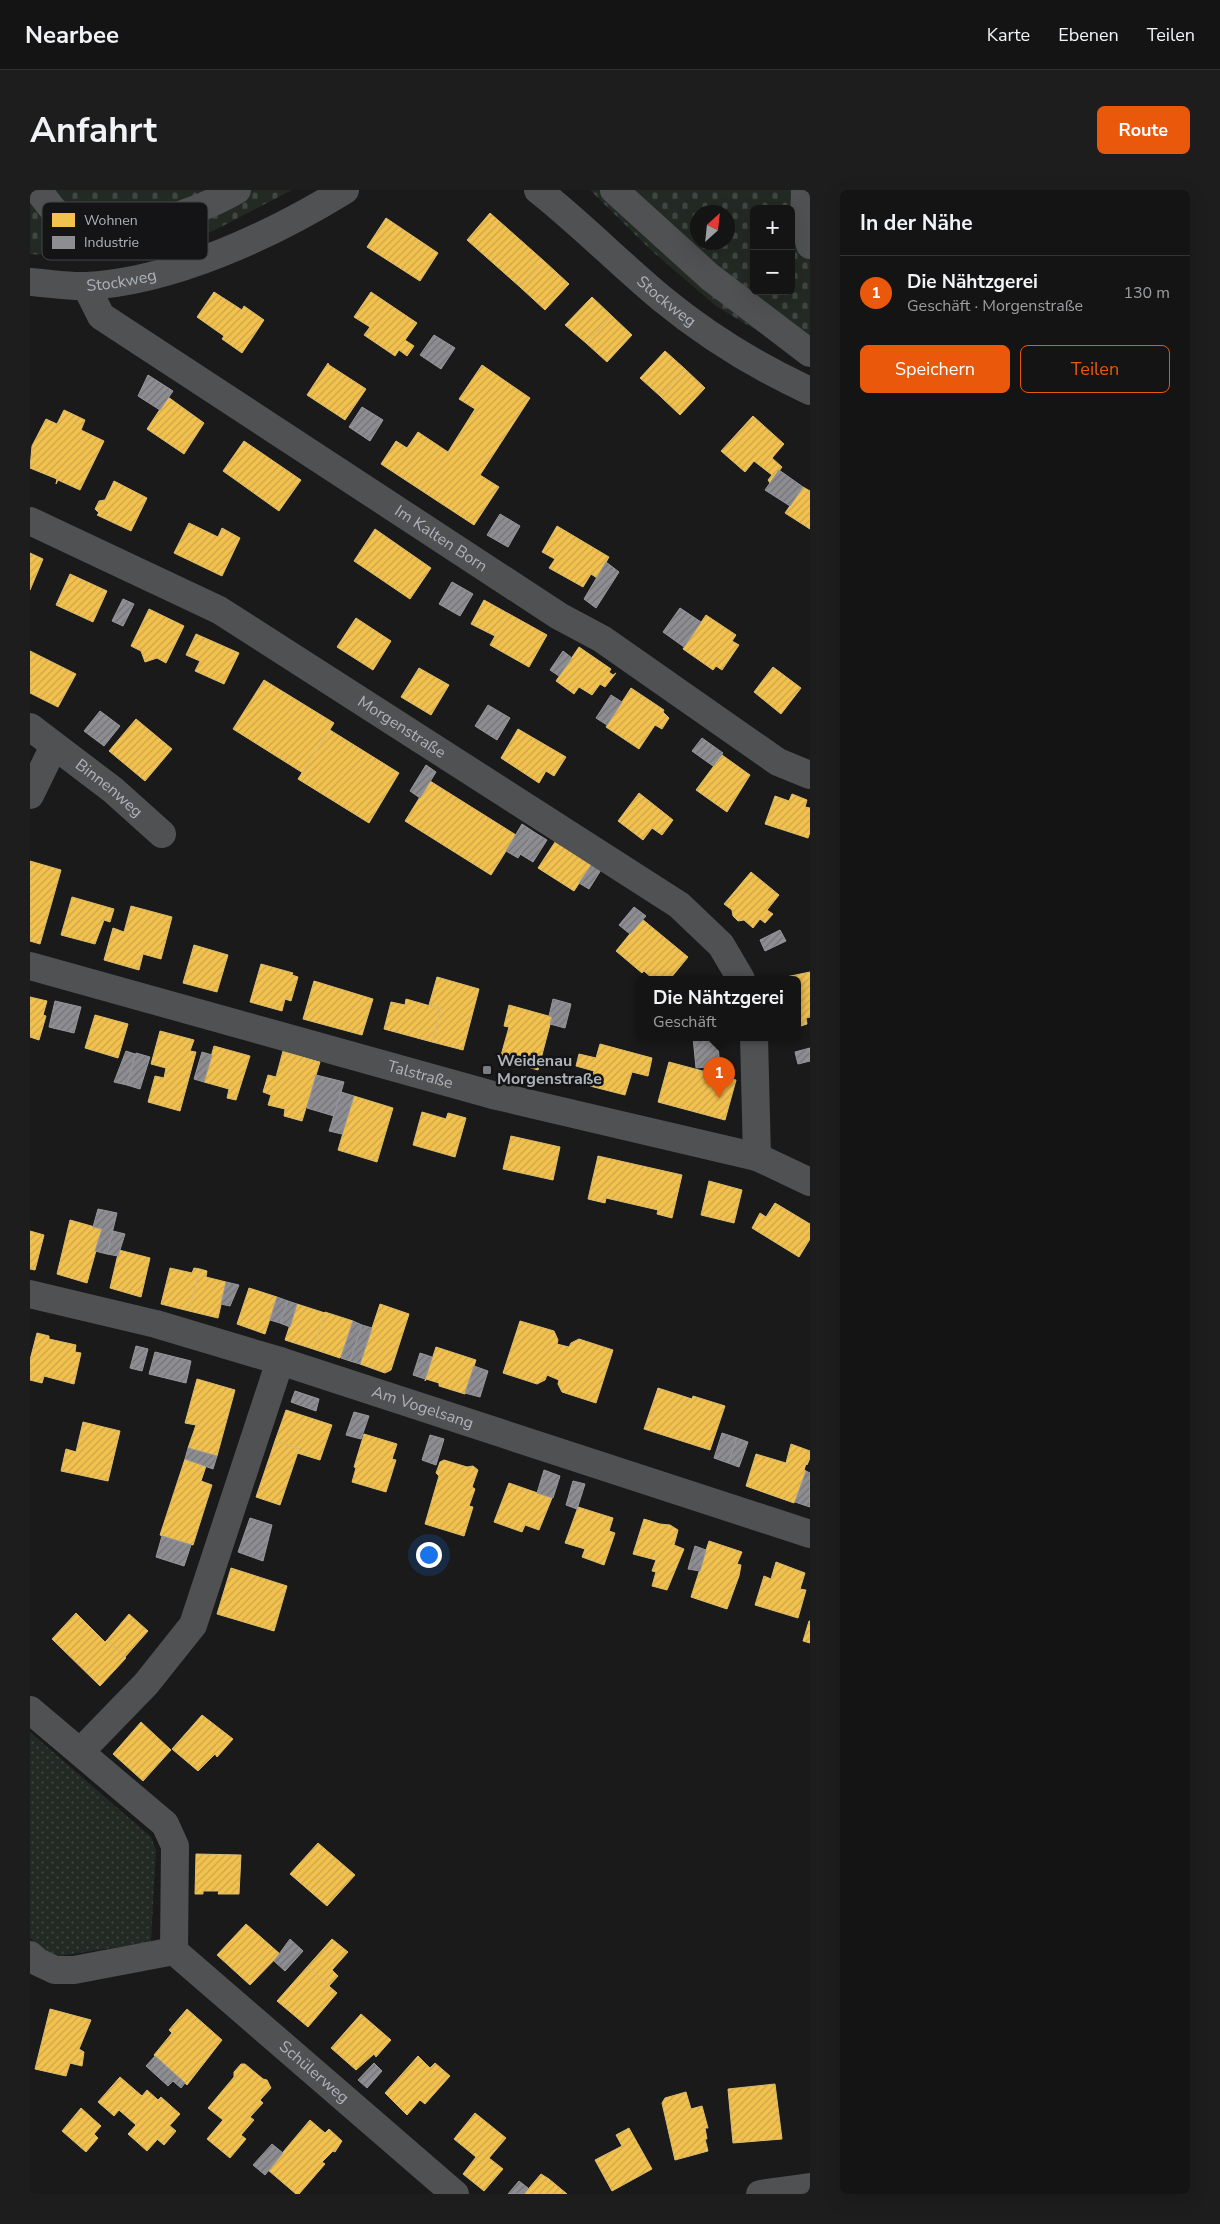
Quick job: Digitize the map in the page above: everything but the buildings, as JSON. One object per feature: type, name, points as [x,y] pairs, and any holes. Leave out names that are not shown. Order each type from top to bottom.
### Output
[{"type":"street","points":[[38,190],[48,202]]},
{"type":"street","points":[[208,203],[237,190]]},
{"type":"street","name":"Stockweg","points":[[208,257],[232,250],[345,190]]},
{"type":"street","name":"Stockweg","points":[[538,190],[566,212],[669,304],[739,353],[810,391]]},
{"type":"street","points":[[614,190],[710,276],[810,353]]},
{"type":"street","points":[[805,190],[804,223],[810,245]]},
{"type":"street","name":"Stockweg","points":[[30,282],[86,286],[140,278],[199,260]]},
{"type":"street","name":"Im Kalten Born","points":[[86,286],[101,316],[559,616],[602,639],[778,762],[810,775]]},
{"type":"street","name":"Morgenstraße","points":[[30,521],[218,610],[679,905],[721,945],[739,976]]},
{"type":"street","name":"Binnenweg","points":[[30,727],[112,790],[162,834]]},
{"type":"street","points":[[30,795],[54,746]]},
{"type":"street","name":"Talstraße","points":[[30,966],[493,1094],[757,1156],[810,1182]]},
{"type":"street","points":[[754,1041],[757,1156]]},
{"type":"street","name":"Am Vogelsang","points":[[30,1294],[156,1324],[280,1361],[810,1534]]},
{"type":"street","points":[[80,1752],[146,1684],[193,1624],[280,1361]]},
{"type":"street","points":[[30,1710],[165,1824],[175,1846],[174,1951],[74,1970],[55,1970],[38,1962],[30,1955]]},
{"type":"street","name":"Schülerweg","points":[[174,1951],[455,2194]]},
{"type":"street","points":[[760,2194],[810,2187]]},
{"type":"green space","points":[[30,190],[292,190],[208,233],[208,202],[42,202],[42,255],[30,254]]},
{"type":"green space","points":[[590,190],[810,190],[810,363],[716,306],[652,251]]},
{"type":"green space","points":[[30,1732],[151,1837],[156,1850],[151,1942],[60,1956],[44,1950],[30,1938]]},
{"type":"place","name":"Weidenau Morgenstraße","points":[[487,1070]]},
{"type":"place","name":"Die Nähtzgerei","points":[[719,1098]]}]
